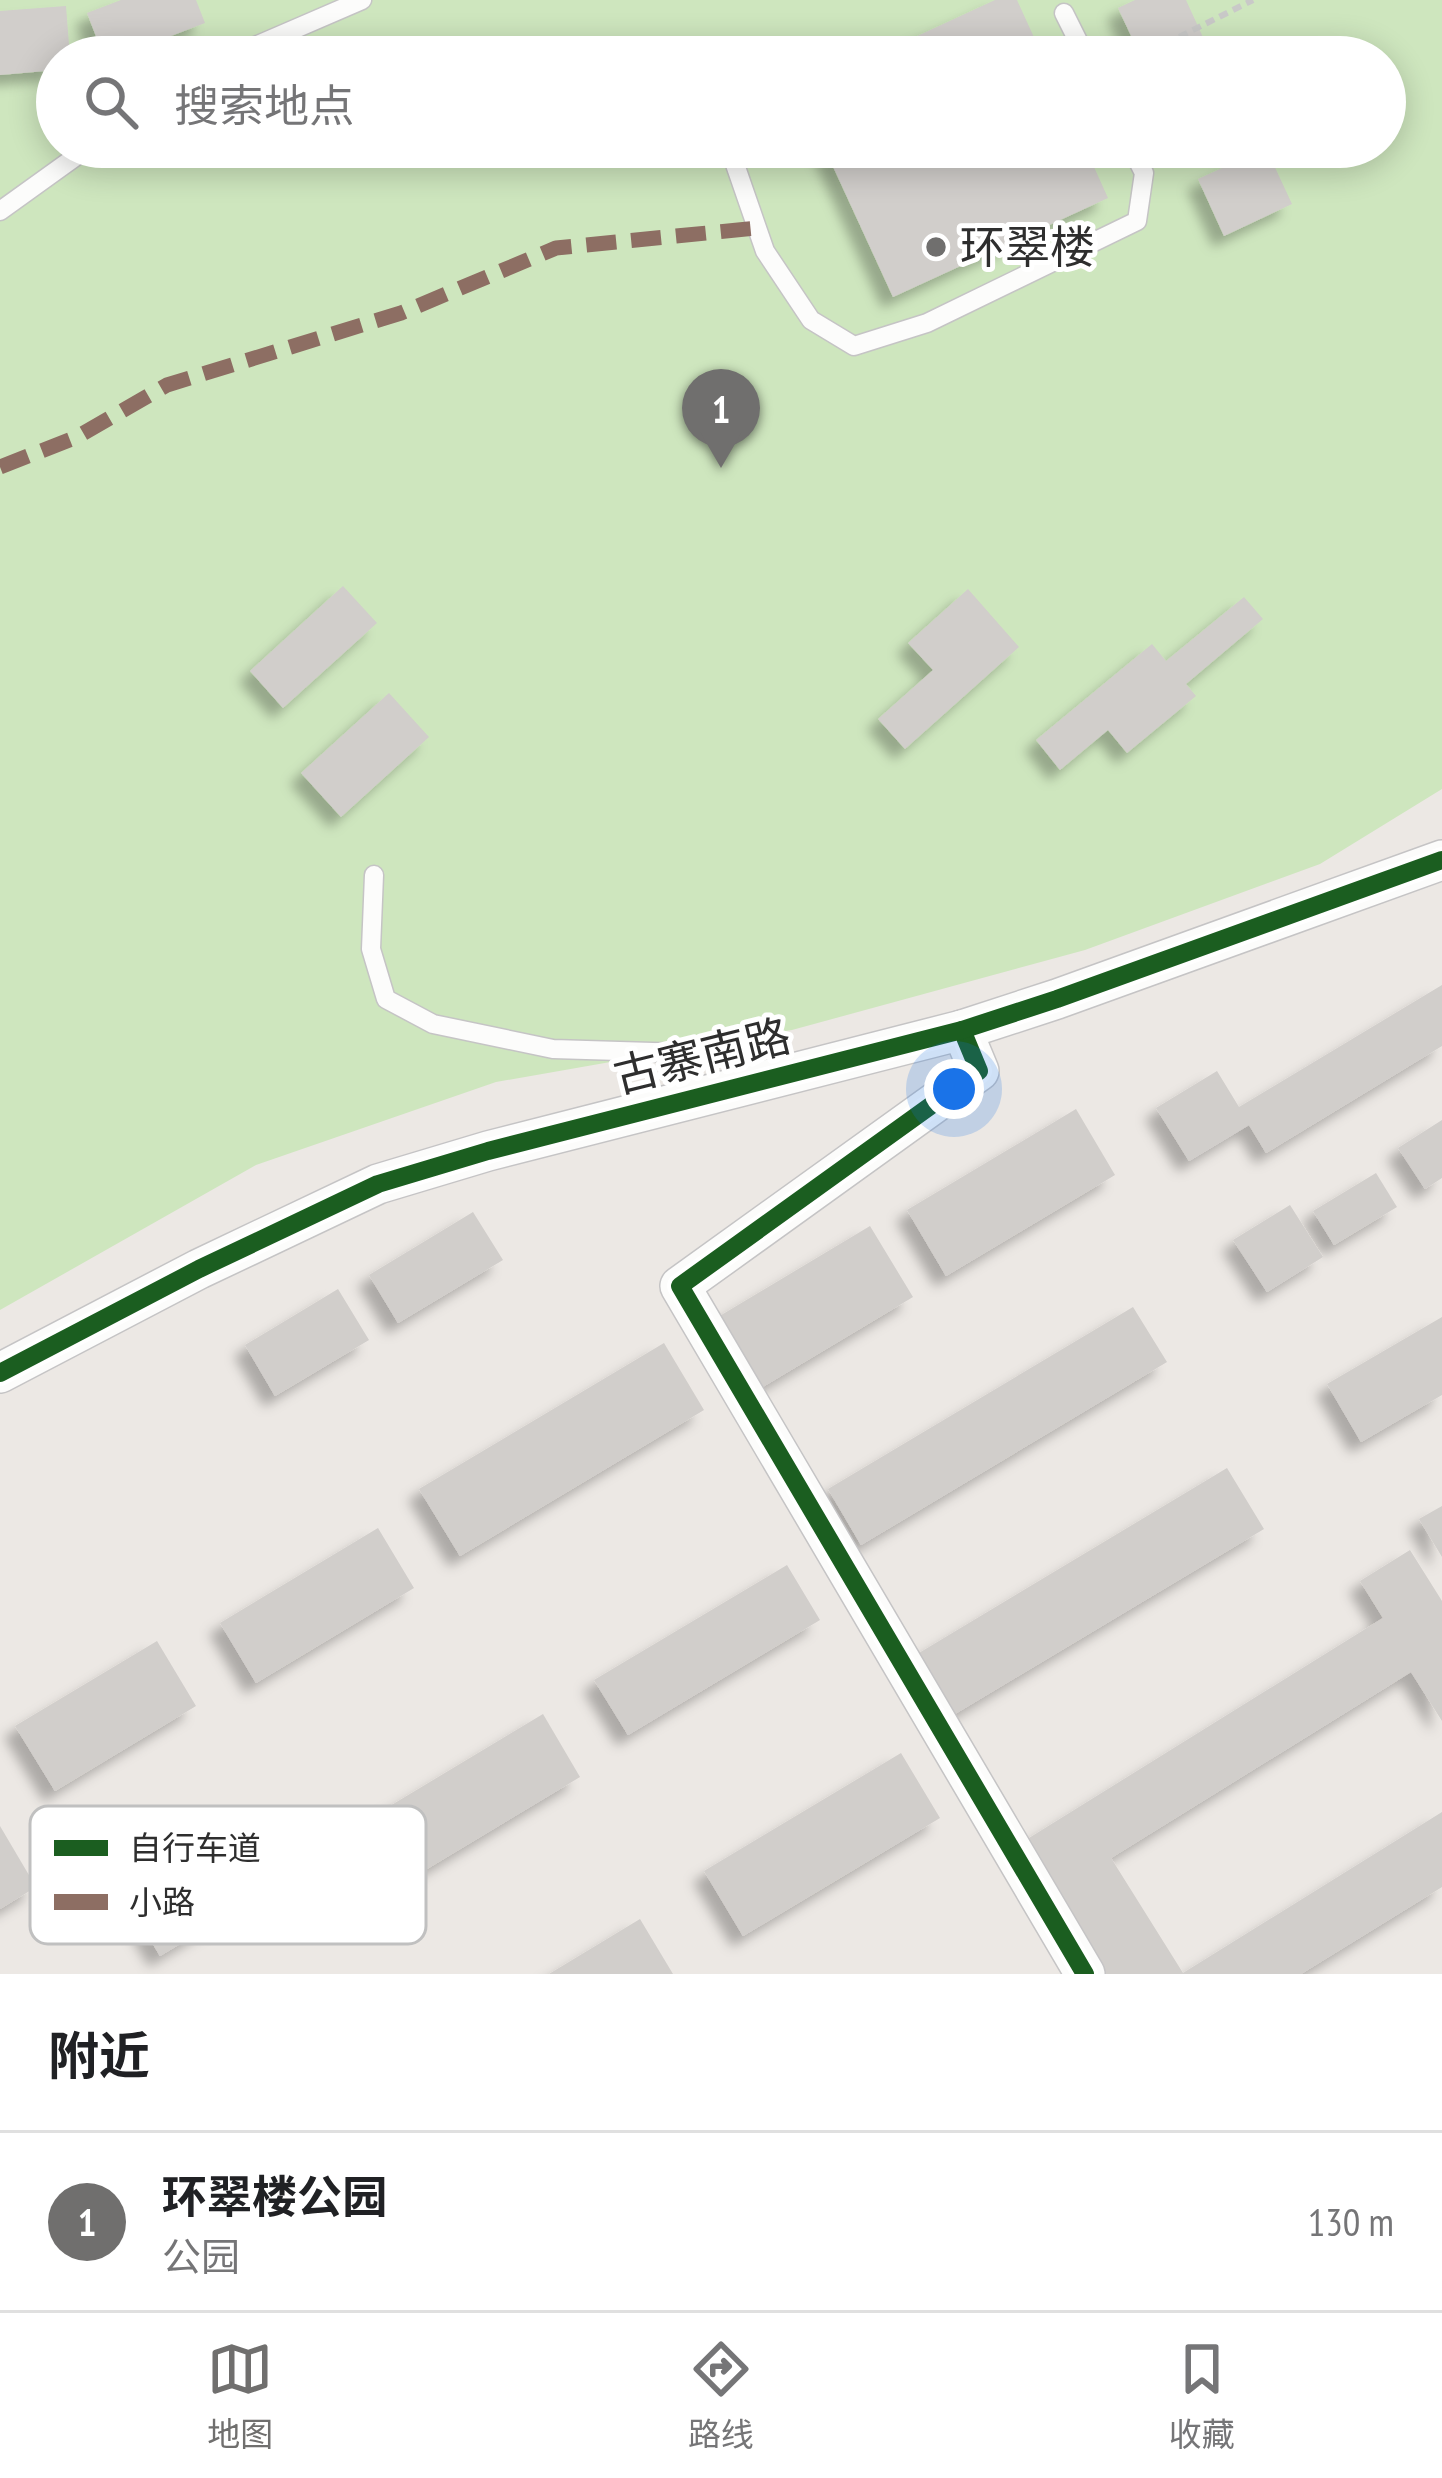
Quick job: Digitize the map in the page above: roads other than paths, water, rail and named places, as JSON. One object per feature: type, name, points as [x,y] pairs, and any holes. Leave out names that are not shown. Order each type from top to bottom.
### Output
[{"type":"street","name":"古寨南路","points":[[0,1372],[199,1269],[379,1184],[488,1151],[962,1030],[1442,860]]},
{"type":"street","points":[[962,1030],[979,1071],[680,1286],[1085,1974]]},
{"type":"lane","points":[[281,36],[362,0]]},
{"type":"lane","points":[[1064,14],[1075,36]]},
{"type":"lane","points":[[0,211],[59,168]]},
{"type":"lane","points":[[736,168],[765,251],[811,320],[854,346],[927,323],[1137,221],[1142,168]]},
{"type":"lane","points":[[374,875],[371,949],[386,999],[433,1024],[553,1049],[719,1054],[768,1079]]},
{"type":"place","name":"环翠楼","points":[[936,247]]},
{"type":"place","name":"环翠楼公园","points":[[721,468]]}]
